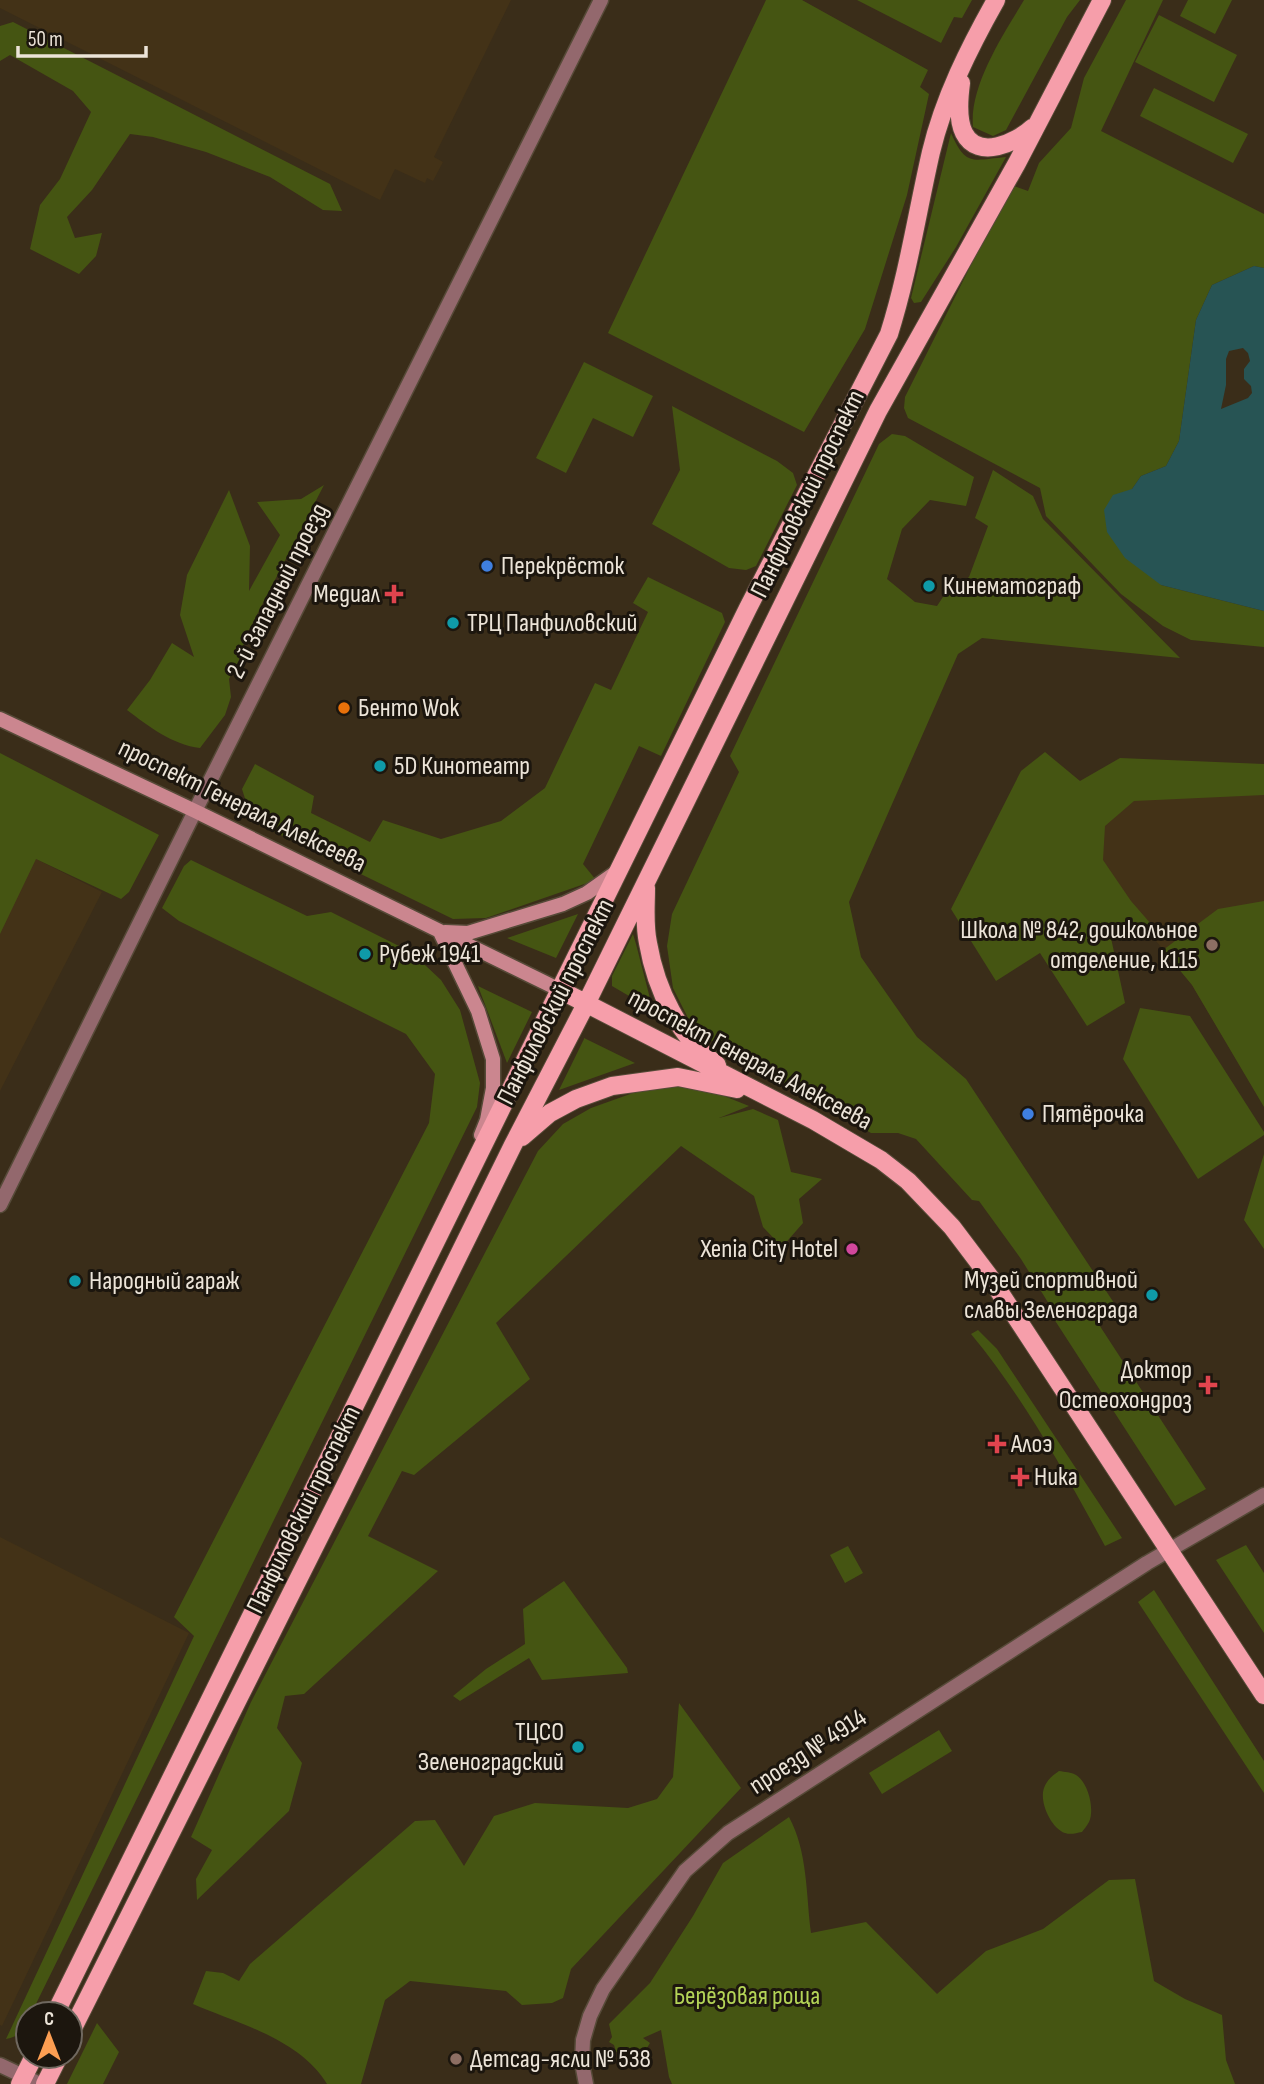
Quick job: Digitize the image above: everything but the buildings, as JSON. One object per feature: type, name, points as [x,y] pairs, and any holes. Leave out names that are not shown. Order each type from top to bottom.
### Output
[{"type":"main road","name":"Панфиловский проспект","points":[[62,2000],[748,608],[889,334],[902,292],[932,150],[965,58],[996,0]]},
{"type":"main road","name":"Панфиловский проспект","points":[[84,2006],[647,882],[878,411],[1038,123],[1102,0]]},
{"type":"main road","points":[[965,58],[960,115],[963,131],[968,138],[979,145],[1005,145],[1017,140],[1038,123]]},
{"type":"main road","name":"проспект Генерала Алексеева","points":[[0,719],[195,811],[560,990],[813,1121],[881,1160],[908,1181],[952,1227],[989,1276],[1264,1695]]},
{"type":"main road","points":[[453,1206],[487,1120],[493,1088],[493,1059],[478,1011],[440,932],[468,933],[563,904],[587,893],[619,870]]},
{"type":"main road","points":[[647,882],[648,943],[661,989],[682,1032],[711,1060],[757,1093]]},
{"type":"main road","points":[[513,1145],[550,1113],[576,1099],[611,1086],[678,1077],[757,1093]]},
{"type":"street","name":"2-й Западный проезд","points":[[0,1205],[601,0]]},
{"type":"street","name":"проезд № 4914","points":[[586,2084],[582,2063],[583,2040],[590,2016],[603,1989],[685,1871],[703,1854],[728,1833],[1168,1551],[1264,1495]]},
{"type":"street","points":[[0,2065],[22,2080],[42,2084]]},
{"type":"shaded area","points":[[0,0],[511,0],[434,157],[443,162],[433,181],[427,178],[425,183],[395,169],[380,200],[0,8]]},
{"type":"shaded area","name":"Школа № 842, дошкольное отделение, к115","points":[[1264,777],[1264,1106],[1192,985],[1081,849],[1109,782]]},
{"type":"shaded area","points":[[0,841],[102,892],[0,1091]]},
{"type":"shaded area","points":[[0,1537],[189,1633],[2,2026]]},
{"type":"green space","points":[[766,0],[802,0],[928,70],[920,87],[929,94],[907,195],[865,329],[804,432],[608,333]]},
{"type":"green space","points":[[857,0],[972,0],[962,18],[954,17],[941,43]]},
{"type":"green space","points":[[1024,0],[1080,0],[1067,17],[1006,130],[993,136],[973,127],[976,95],[989,61]]},
{"type":"green space","points":[[1126,0],[1163,0],[1101,131],[1264,214],[1264,268],[1254,266],[1212,285],[1196,320],[1179,441],[1166,466],[1141,476],[1132,489],[1161,585],[1264,611],[1264,647],[1191,640],[1163,626],[1121,594],[1046,516],[1040,488],[908,418],[904,408],[905,397],[1011,185],[1028,191],[1039,163],[1071,128],[1084,78]]},
{"type":"green space","points":[[1188,0],[1232,0],[1215,34],[1180,16]]},
{"type":"green space","points":[[1159,15],[1237,55],[1214,102],[1135,62]]},
{"type":"green space","points":[[13,22],[330,184],[342,211],[323,210],[270,177],[206,152],[153,137],[130,134],[92,190],[67,217],[75,238],[102,233],[96,256],[79,274],[30,249],[40,205],[60,179],[91,112],[73,91],[10,55],[0,61],[0,26]]},
{"type":"green space","points":[[1154,88],[1248,134],[1233,163],[1140,116]]},
{"type":"green space","points":[[951,133],[961,152],[971,159],[1006,157],[956,247],[921,302],[914,303],[911,298]]},
{"type":"green space","points":[[584,362],[653,396],[633,437],[593,418],[566,473],[536,458]]},
{"type":"green space","points":[[672,406],[777,461],[793,473],[797,485],[756,566],[746,570],[729,568],[652,524],[680,470]]},
{"type":"green space","points":[[892,434],[905,436],[974,477],[966,506],[930,500],[902,529],[887,579],[915,602],[937,606],[945,594],[969,577],[988,526],[975,518],[993,470],[1033,496],[1043,519],[1180,658],[982,638],[958,654],[849,902],[861,957],[917,1037],[966,1079],[1114,1303],[1094,1317],[1206,1489],[1175,1506],[1054,1319],[1054,1312],[1021,1259],[979,1201],[972,1200],[916,1139],[898,1133],[871,1133],[757,1068],[734,1058],[692,1026],[673,988],[667,946],[672,914],[739,772],[730,756],[879,444]]},
{"type":"green space","points":[[324,485],[246,636],[239,660],[229,679],[231,697],[225,715],[200,748],[171,739],[127,710],[150,680],[172,643],[194,657],[180,615],[187,575],[229,490],[250,546],[249,591],[280,535],[257,502],[301,499]]},
{"type":"green space","points":[[648,577],[722,613],[725,622],[661,756],[639,746],[583,864],[596,880],[486,918],[453,919],[252,821],[242,789],[255,764],[314,796],[311,813],[370,842],[383,820],[441,839],[501,821],[545,788],[595,683],[611,690],[648,612],[633,603]]},
{"type":"green space","points":[[1045,752],[1080,781],[1120,758],[1264,764],[1264,795],[1134,801],[1105,826],[1103,860],[1131,901],[1151,924],[1111,938],[1125,1003],[1087,1026],[1040,953],[996,981],[951,909],[1021,771]]},
{"type":"green space","points":[[0,753],[159,835],[129,892],[121,899],[36,859],[0,934]]},
{"type":"green space","points":[[191,860],[307,916],[331,912],[411,952],[441,980],[460,1010],[480,1083],[477,1107],[38,2000],[24,2000],[194,1636],[174,1617],[429,1123],[435,1074],[406,1034],[179,921],[162,908],[184,866]]},
{"type":"green space","points":[[1264,901],[1264,1107],[1192,985],[1163,950],[1218,909]]},
{"type":"green space","points":[[578,914],[556,958],[507,938]]},
{"type":"green space","points":[[633,934],[653,1010],[612,986],[612,976]]},
{"type":"green space","points":[[478,986],[532,1012],[507,1063]]},
{"type":"green space","points":[[1140,1008],[1190,1016],[1264,1132],[1264,1135],[1198,1179],[1123,1059]]},
{"type":"green space","points":[[584,1039],[635,1063],[559,1090]]},
{"type":"green space","points":[[694,1084],[749,1106],[719,1118],[753,1109],[778,1120],[791,1172],[822,1179],[799,1199],[803,1223],[782,1247],[763,1227],[754,1196],[681,1146],[496,1323],[530,1379],[414,1475],[402,1471],[368,1536],[438,1571],[304,1694],[285,1696],[277,1728],[302,1763],[289,1811],[197,1900],[196,1879],[212,1850],[191,1837],[251,1702],[538,1151],[563,1124],[591,1108],[647,1088]]},
{"type":"green space","points":[[1264,1154],[1264,1249],[1244,1220]]},
{"type":"green space","points":[[978,1330],[997,1349],[1122,1538],[1105,1546],[1026,1410],[971,1334]]},
{"type":"green space","points":[[1246,1545],[1264,1573],[1264,1633],[1216,1560]]},
{"type":"green space","points":[[848,1546],[863,1573],[845,1583],[830,1555]]},
{"type":"green space","points":[[564,1581],[628,1673],[542,1680],[529,1658],[460,1701],[453,1696],[486,1669],[525,1644],[523,1609]]},
{"type":"green space","points":[[1154,1590],[1264,1761],[1264,1793],[1138,1602]]},
{"type":"green space","points":[[679,1703],[741,1788],[571,1969],[563,1998],[552,2003],[522,2005],[506,1991],[410,1981],[385,2000],[361,2084],[327,2084],[315,2068],[285,2044],[193,2004],[206,1971],[223,1973],[239,1981],[250,1964],[415,1821],[435,1820],[464,1866],[494,1816],[535,1803],[628,1808],[657,1799],[673,1777]]},
{"type":"green space","points":[[939,1730],[952,1751],[882,1794],[869,1773]]},
{"type":"green space","points":[[1059,1771],[1076,1775],[1087,1790],[1091,1817],[1082,1832],[1069,1834],[1060,1830],[1045,1807],[1044,1788],[1050,1778]]},
{"type":"green space","name":"Берёзовая роща","points":[[789,1817],[803,1859],[811,1933],[866,1922],[937,1994],[986,1951],[1043,1929],[1109,1880],[1135,1879],[1154,1981],[1185,1999],[1222,2015],[1226,2060],[1235,2084],[672,2084],[661,2030],[643,2038],[650,2043],[639,2061],[621,2049],[616,2052],[614,2045],[609,2042],[612,2037],[609,2024],[650,1983],[723,1863]]},
{"type":"green space","points":[[14,2022],[14,2036],[6,2039]]},
{"type":"green space","points":[[97,2023],[119,2052],[103,2084],[67,2084],[74,2070],[84,2070],[84,2049]]},
{"type":"water","points":[[1254,266],[1264,268],[1264,611],[1161,585],[1125,558],[1107,532],[1104,510],[1113,495],[1132,489],[1141,476],[1166,466],[1179,441],[1196,320],[1212,285]],"holes":[[[1243,348],[1250,361],[1244,369],[1244,379],[1251,386],[1252,393],[1248,398],[1221,409],[1229,351]]]},
{"type":"place","name":"Перекрёсток","points":[[487,566]]},
{"type":"place","name":"Кинематограф","points":[[929,586]]},
{"type":"place","name":"Медиал","points":[[394,594]]},
{"type":"place","name":"ТРЦ Панфиловский","points":[[453,623]]},
{"type":"place","name":"Бенто Wok","points":[[344,708]]},
{"type":"place","name":"5D Кинотеатр","points":[[380,766]]},
{"type":"place","name":"Школа № 842, дошкольное отделение, к115","points":[[1212,945]]},
{"type":"place","name":"Рубеж 1941","points":[[365,954]]},
{"type":"place","name":"Пятёрочка","points":[[1028,1114]]},
{"type":"place","name":"Xenia City Hotel","points":[[852,1249]]},
{"type":"place","name":"Народный гараж","points":[[75,1281]]},
{"type":"place","name":"Музей спортивной славы Зеленограда","points":[[1152,1295]]},
{"type":"place","name":"Доктор Остеохондроз","points":[[1208,1385]]},
{"type":"place","name":"Алоэ","points":[[997,1444]]},
{"type":"place","name":"Ника","points":[[1020,1477]]},
{"type":"place","name":"ТЦСО Зеленоградский","points":[[578,1747]]},
{"type":"place","name":"Детсад-ясли № 538","points":[[456,2059]]}]
